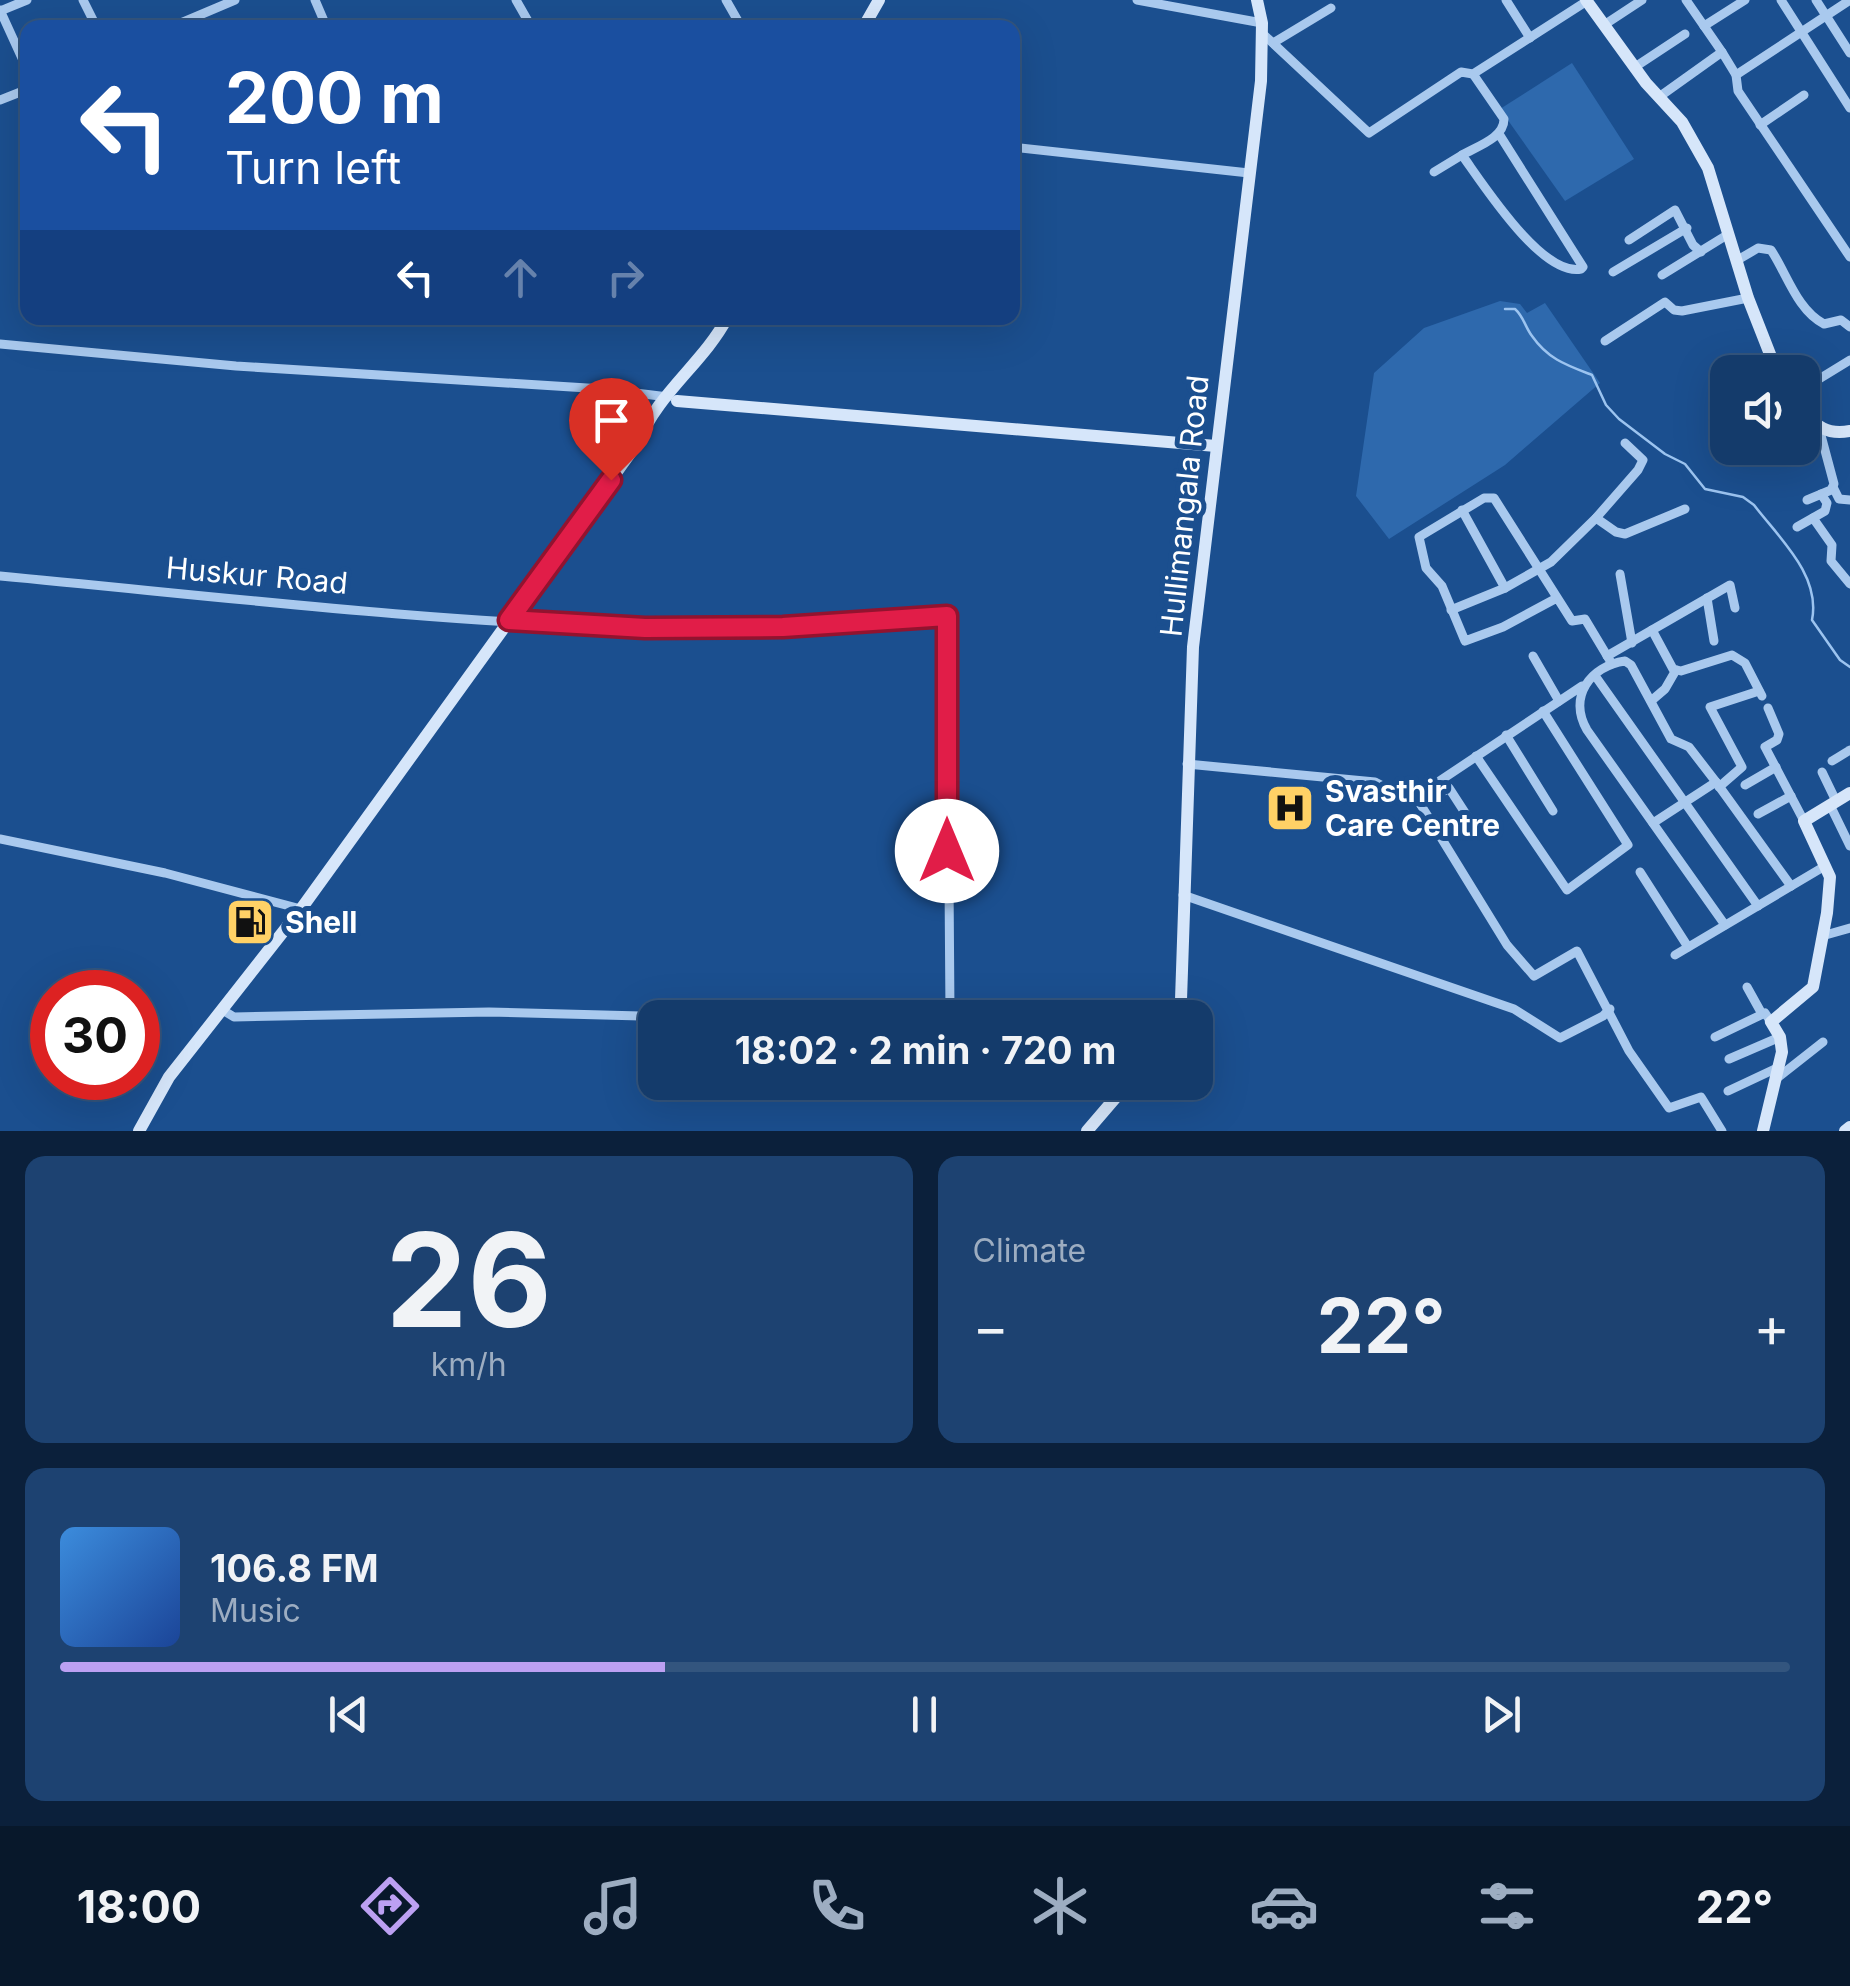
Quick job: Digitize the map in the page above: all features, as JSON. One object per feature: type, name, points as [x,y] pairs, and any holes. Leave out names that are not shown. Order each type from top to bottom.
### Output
[{"type":"street","points":[[20,53],[0,11],[27,0]]},
{"type":"street","points":[[189,20],[235,0]]},
{"type":"street","points":[[1137,0],[1262,28],[1274,44],[1369,133],[1462,72],[1473,74],[1591,2],[1634,67],[1682,122],[1708,168],[1727,236],[1770,355]]},
{"type":"street","name":"Hullimangala Road","points":[[1181,1000],[1186,764],[1193,647],[1261,81],[1262,28],[1257,0]]},
{"type":"street","points":[[1506,0],[1530,38]]},
{"type":"street","points":[[1604,25],[1642,0]]},
{"type":"street","points":[[1686,0],[1736,75],[1738,90],[1850,257]]},
{"type":"street","points":[[1704,26],[1745,0]]},
{"type":"street","points":[[1781,0],[1850,108]]},
{"type":"street","points":[[1816,0],[1850,53]]},
{"type":"street","points":[[1736,75],[1850,0]]},
{"type":"street","points":[[1274,44],[1331,8]]},
{"type":"street","points":[[1634,67],[1685,34]]},
{"type":"street","points":[[1659,97],[1722,52]]},
{"type":"street","points":[[1434,172],[1499,134],[1504,127],[1504,118],[1473,74]]},
{"type":"street","points":[[1760,124],[1804,95]]},
{"type":"street","points":[[1462,155],[1501,210],[1535,248],[1571,271],[1580,269],[1499,134]]},
{"type":"street","points":[[1020,149],[1249,173]]},
{"type":"street","points":[[1629,240],[1675,210],[1692,245],[1701,252]]},
{"type":"street","points":[[1613,272],[1687,228]]},
{"type":"street","points":[[1662,275],[1727,236]]},
{"type":"street","points":[[1736,262],[1758,248],[1771,250],[1794,292],[1816,319],[1824,324],[1841,320],[1850,327]]},
{"type":"street","points":[[1604,341],[1664,302],[1682,312],[1748,298]]},
{"type":"street","points":[[139,1131],[169,1077],[301,909],[711,347],[723,325]]},
{"type":"street","points":[[0,344],[197,363],[603,389],[672,399],[1216,446]]},
{"type":"street","points":[[1820,378],[1850,360]]},
{"type":"street","points":[[1820,428],[1834,434],[1850,431]]},
{"type":"street","points":[[1820,432],[1834,488],[1839,499],[1850,500]]},
{"type":"street","points":[[1452,610],[1538,571],[1563,552],[1641,465],[1643,460],[1625,443]]},
{"type":"street","points":[[1807,500],[1834,488]]},
{"type":"street","points":[[1797,527],[1826,508],[1822,494]]},
{"type":"street","points":[[1555,599],[1469,641],[1462,639],[1440,584],[1427,571],[1418,542],[1423,533],[1462,510],[1484,498],[1494,498],[1555,599],[1572,620],[1584,619],[1610,660]]},
{"type":"street","points":[[1596,518],[1625,534],[1685,509]]},
{"type":"street","points":[[1462,510],[1504,588]]},
{"type":"street","points":[[1813,518],[1832,545],[1831,562],[1850,584]]},
{"type":"street","points":[[1620,574],[1632,643]]},
{"type":"street","name":"Huskur Road","points":[[0,576],[274,604],[645,628],[783,627],[947,616],[950,1000]]},
{"type":"street","points":[[1418,801],[1506,735],[1596,677],[1632,643],[1730,584],[1735,608]]},
{"type":"street","points":[[1706,598],[1714,642]]},
{"type":"street","points":[[1652,630],[1667,664],[1676,670]]},
{"type":"street","points":[[1651,700],[1666,689],[1676,670],[1732,654],[1745,663],[1760,694],[1710,708],[1742,767],[1654,822]]},
{"type":"street","points":[[1533,656],[1558,701]]},
{"type":"street","points":[[1610,660],[1631,665],[1671,739],[1690,747],[1790,886]]},
{"type":"street","points":[[1596,677],[1758,906]]},
{"type":"street","points":[[1585,685],[1578,700],[1582,722],[1725,926]]},
{"type":"street","points":[[1715,1037],[1766,1018],[1812,987],[1822,936],[1830,877],[1765,747],[1780,734],[1768,708]]},
{"type":"street","points":[[1476,756],[1567,890],[1628,846],[1543,710]]},
{"type":"street","points":[[1506,735],[1553,810]]},
{"type":"street","points":[[1832,761],[1850,750]]},
{"type":"street","points":[[1186,764],[1375,782],[1418,801],[1449,788],[1474,825]]},
{"type":"street","points":[[1745,786],[1776,767]]},
{"type":"street","points":[[1822,772],[1850,846]]},
{"type":"street","points":[[1804,821],[1850,793]]},
{"type":"street","points":[[1758,814],[1791,796]]},
{"type":"street","points":[[1418,801],[1507,945],[1534,976],[1578,951],[1629,1050],[1669,1108],[1701,1097],[1722,1131]]},
{"type":"street","points":[[0,838],[165,873],[301,909]]},
{"type":"street","points":[[1675,955],[1826,866]]},
{"type":"street","points":[[1640,872],[1688,947]]},
{"type":"street","points":[[1183,894],[1514,1009],[1560,1038],[1610,1009]]},
{"type":"street","points":[[1822,936],[1850,928]]},
{"type":"street","points":[[1747,987],[1780,1038],[1782,1052],[1763,1131]]},
{"type":"street","points":[[221,1009],[234,1017],[489,1012],[638,1016]]},
{"type":"street","points":[[1728,1060],[1780,1038]]},
{"type":"street","points":[[1728,1091],[1776,1074],[1822,1042]]},
{"type":"street","points":[[1087,1131],[1114,1100]]},
{"type":"shaded area","points":[[1572,63],[1634,159],[1565,201],[1500,109]]},
{"type":"shaded area","points":[[1500,301],[1520,304],[1527,313],[1545,303],[1600,383],[1505,465],[1389,539],[1356,496],[1374,373],[1424,328]]},
{"type":"waterway","points":[[1505,309],[1515,309],[1538,344],[1551,356],[1592,375],[1606,405],[1619,419],[1665,454],[1685,464],[1705,489],[1743,497],[1754,505],[1796,558],[1810,588],[1812,620],[1840,660],[1850,667]]},
{"type":"place","name":"Svasthir Care Centre","points":[[1290,808]]},
{"type":"place","name":"Shell","points":[[250,922]]},
{"type":"route","points":[[611,480],[509,620],[645,628],[783,627],[947,616],[947,851]]}]
